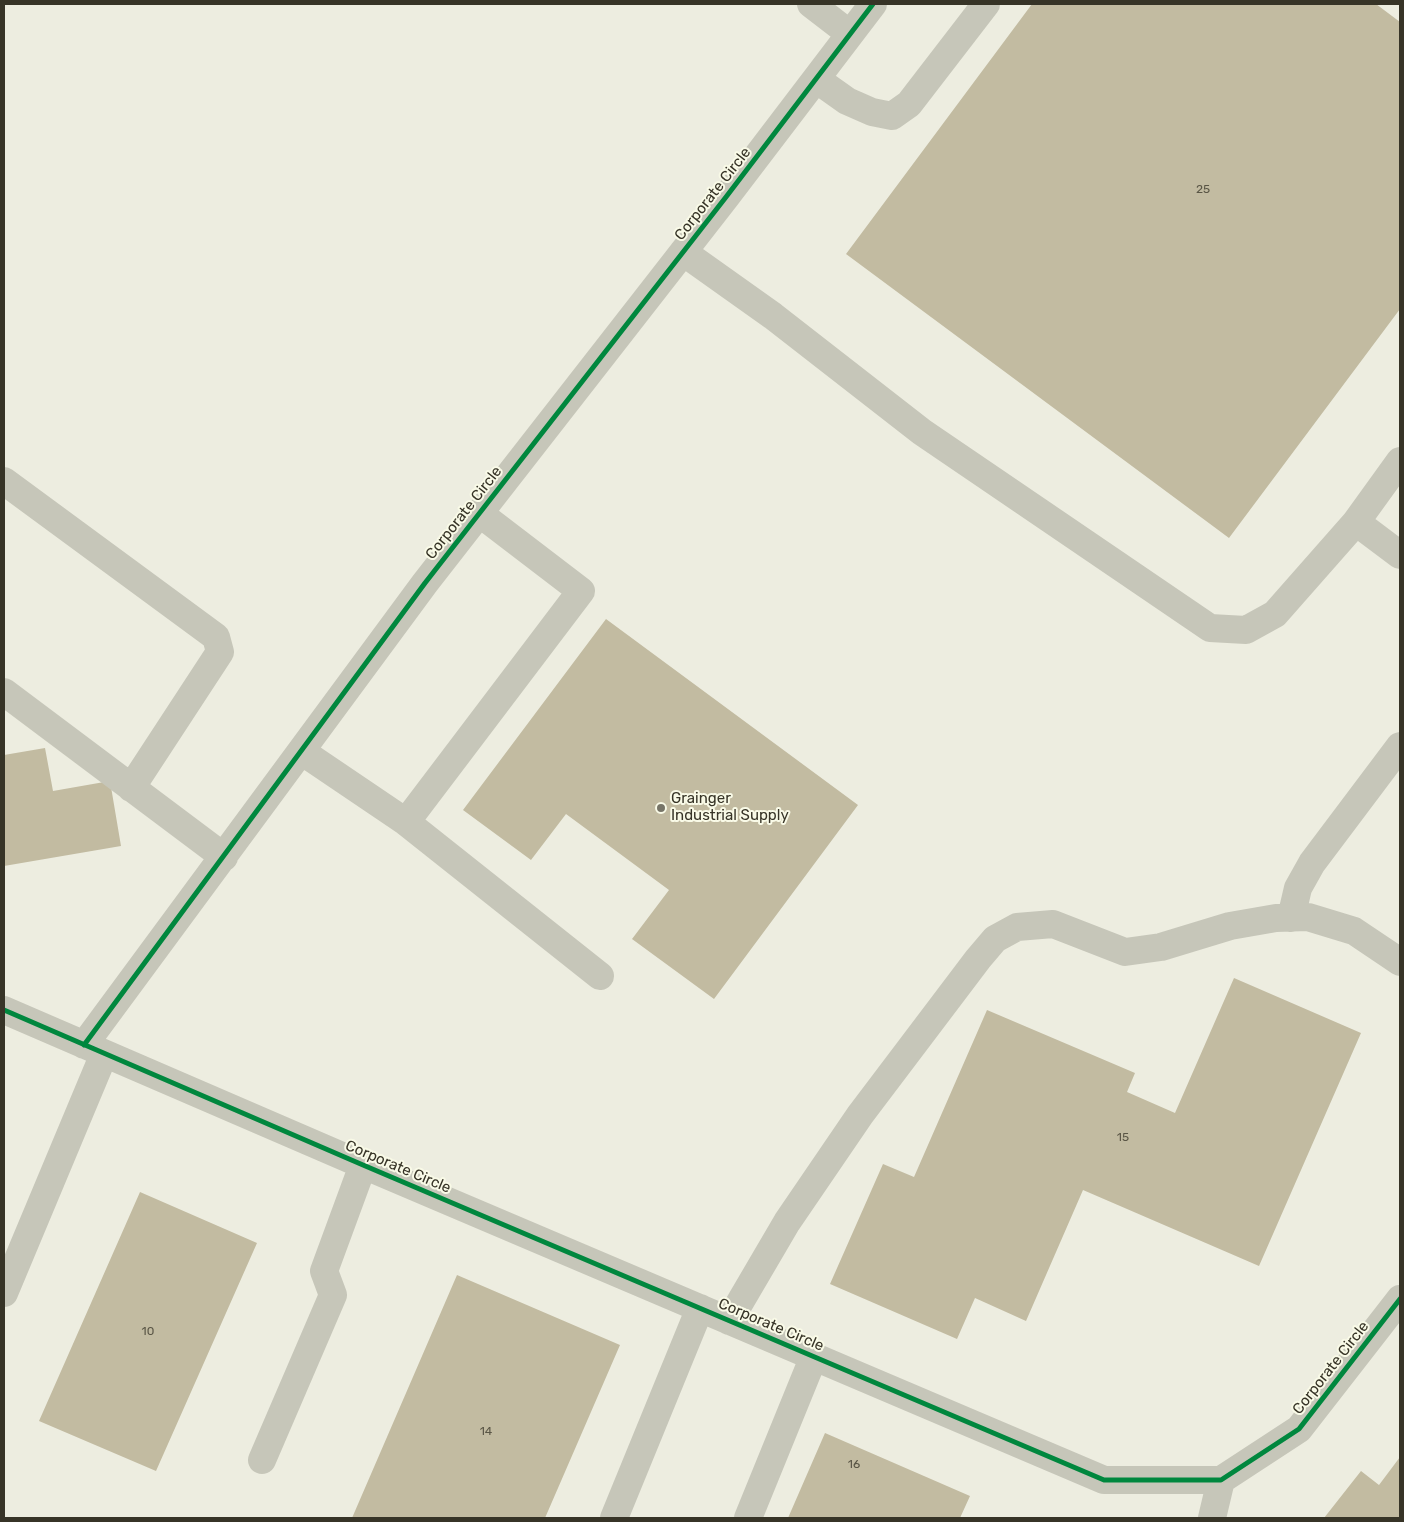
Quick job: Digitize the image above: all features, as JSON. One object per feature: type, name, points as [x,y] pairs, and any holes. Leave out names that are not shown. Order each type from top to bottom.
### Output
[{"type":"street","points":[[811,4],[850,34]]},
{"type":"street","name":"Corporate Circle","points":[[94,1049],[224,856],[479,513],[683,252],[873,4]]},
{"type":"street","points":[[816,79],[847,101],[872,112],[892,116],[910,104],[986,4]]},
{"type":"street","points":[[683,252],[773,316],[936,442],[1210,628],[1246,630],[1275,614],[1356,522],[1400,461]]},
{"type":"street","points":[[4,481],[216,637],[220,652],[132,788]]},
{"type":"street","points":[[406,822],[581,591],[479,513]]},
{"type":"street","points":[[1356,522],[1400,556]]},
{"type":"street","points":[[4,692],[224,856]]},
{"type":"street","points":[[1291,918],[1298,888],[1312,863],[1400,746]]},
{"type":"street","points":[[302,751],[406,822],[600,976]]},
{"type":"street","points":[[729,1321],[786,1222],[860,1115],[995,939],[1017,927],[1054,924],[1125,952],[1161,947],[1230,926],[1308,917],[1354,931],[1400,962]]},
{"type":"street","name":"Corporate Circle","points":[[6,1016],[94,1049],[1104,1480],[1221,1480],[1299,1429],[1400,1299]]},
{"type":"street","points":[[4,1293],[94,1049]]},
{"type":"street","points":[[262,1460],[333,1296],[324,1271],[363,1165]]},
{"type":"street","points":[[614,1518],[700,1308]]},
{"type":"street","points":[[748,1518],[814,1356]]},
{"type":"street","points":[[1212,1518],[1221,1480]]},
{"type":"building","points":[[1032,4],[1376,4],[1400,22],[1400,309],[1229,538],[846,254]]},
{"type":"building","name":"Grainger Industrial Supply","points":[[606,619],[858,805],[714,999],[632,939],[669,890],[566,814],[531,860],[463,810]]},
{"type":"building","points":[[45,748],[53,791],[110,781],[121,846],[4,866],[4,755]]},
{"type":"building","points":[[1234,978],[1361,1033],[1259,1266],[1083,1190],[1026,1321],[975,1298],[957,1339],[830,1284],[883,1164],[914,1177],[987,1010],[1135,1073],[1127,1092],[1175,1113]]},
{"type":"building","points":[[140,1192],[257,1243],[156,1471],[39,1421]]},
{"type":"building","points":[[457,1275],[620,1345],[545,1518],[352,1518]]},
{"type":"building","points":[[825,1433],[970,1496],[960,1518],[788,1518]]},
{"type":"building","points":[[1400,1457],[1400,1518],[1324,1518],[1361,1471],[1379,1485]]},
{"type":"cycle path","points":[[84,1045],[425,583],[726,197],[873,4]]},
{"type":"cycle path","points":[[4,1010],[1104,1480],[1221,1480],[1299,1429],[1400,1299]]},
{"type":"place","name":"Grainger Industrial Supply","points":[[661,808]]}]
